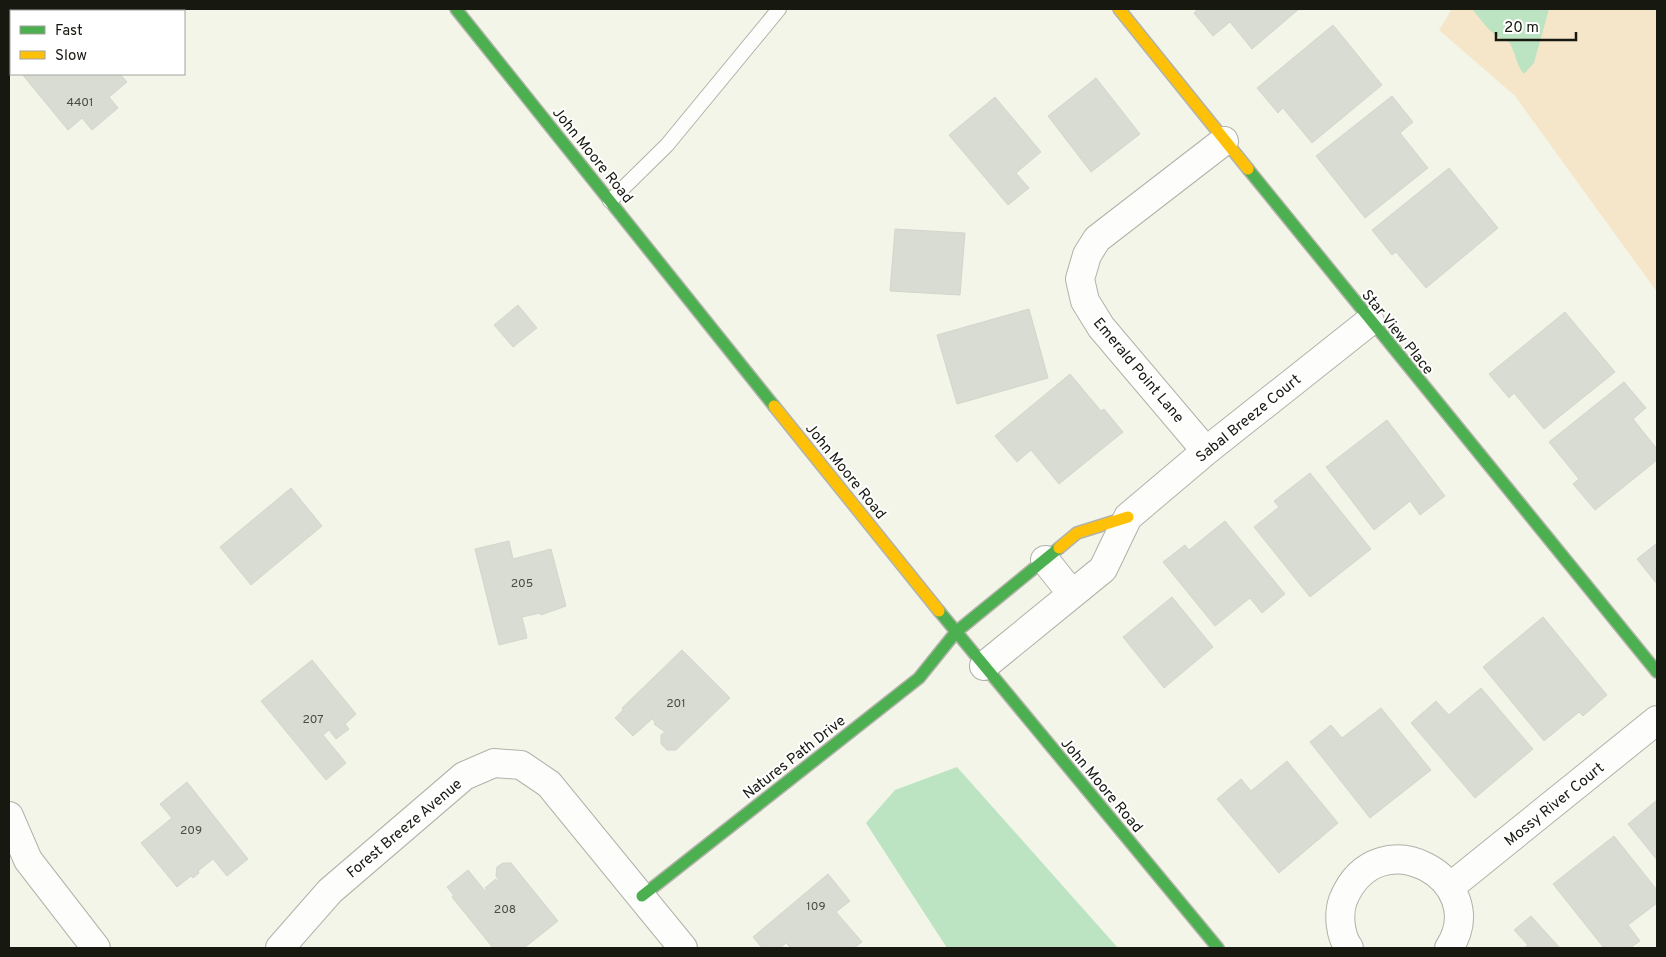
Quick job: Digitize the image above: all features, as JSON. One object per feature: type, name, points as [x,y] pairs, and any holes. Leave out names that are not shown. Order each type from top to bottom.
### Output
[{"type":"street","name":"John Moore Road","points":[[456,9],[956,632],[1218,948]]},
{"type":"street","name":"Star View Place","points":[[1118,9],[1657,672]]},
{"type":"street","name":"Emerald Point Lane","points":[[1206,451],[1101,327],[1085,301],[1080,279],[1087,255],[1097,239],[1224,141]]},
{"type":"street","name":"Sabal Breeze Court","points":[[956,632],[1077,533],[1128,517],[1206,451],[1370,321]]},
{"type":"street","name":"Sabal Breeze Court","points":[[984,666],[1102,569],[1128,517]]},
{"type":"street","points":[[1045,560],[1072,594]]},
{"type":"street","name":"Natures Path Drive","points":[[642,896],[919,678],[956,632]]},
{"type":"street","name":"Mossy River Court","points":[[1450,887],[1657,720]]},
{"type":"street","name":"Forest Breeze Avenue","points":[[280,948],[330,891],[464,776],[494,763],[521,765],[549,784],[642,896],[682,948]]},
{"type":"street","points":[[9,816],[28,860],[96,948]]},
{"type":"street","points":[[1349,948],[1341,926],[1341,906],[1349,887],[1362,872],[1380,862],[1400,859],[1419,862],[1437,872],[1450,887],[1457,905],[1458,923],[1449,948]]},
{"type":"lane","points":[[610,201],[667,145],[779,9]]},
{"type":"shaded area","points":[[1452,9],[1657,9],[1657,292],[1515,96],[1439,30]]},
{"type":"shaded area","points":[[1472,9],[1549,9],[1534,63],[1524,74],[1519,67],[1509,42],[1493,33]]},
{"type":"shaded area","points":[[957,767],[1118,948],[947,948],[866,823],[895,790]]},
{"type":"building","points":[[1198,9],[1299,9],[1252,49],[1230,22],[1213,36],[1194,13]]},
{"type":"building","points":[[1333,25],[1382,85],[1312,143],[1283,108],[1278,113],[1257,88]]},
{"type":"building","points":[[23,75],[121,75],[127,82],[109,97],[118,108],[92,130],[82,118],[68,130]]},
{"type":"building","points":[[1096,78],[1140,134],[1091,172],[1048,116]]},
{"type":"building","points":[[1392,96],[1413,122],[1400,133],[1428,168],[1365,218],[1316,156]]},
{"type":"building","points":[[995,97],[1041,152],[1016,173],[1029,188],[1008,205],[949,135]]},
{"type":"building","points":[[1449,168],[1498,228],[1426,288],[1396,252],[1392,255],[1372,230]]},
{"type":"building","points":[[895,229],[965,233],[960,295],[890,291]]},
{"type":"building","points":[[518,305],[537,328],[513,347],[494,325]]},
{"type":"building","points":[[1029,309],[1048,378],[957,404],[937,335]]},
{"type":"building","points":[[1565,312],[1615,372],[1544,429],[1514,393],[1509,398],[1489,374]]},
{"type":"building","points":[[1070,374],[1101,411],[1104,409],[1123,432],[1059,484],[1031,450],[1017,462],[995,436]]},
{"type":"building","points":[[1624,382],[1646,408],[1633,419],[1657,449],[1657,460],[1595,510],[1573,484],[1579,479],[1549,442]]},
{"type":"building","points":[[1387,420],[1445,496],[1420,515],[1410,501],[1374,530],[1326,467]]},
{"type":"building","points":[[1310,473],[1371,549],[1310,597],[1254,527],[1279,507],[1274,501]]},
{"type":"building","points":[[291,488],[322,526],[251,585],[220,547]]},
{"type":"building","points":[[1225,521],[1285,594],[1262,613],[1250,598],[1215,626],[1163,562],[1185,545],[1189,550]]},
{"type":"building","points":[[509,541],[513,559],[551,549],[566,606],[541,615],[540,613],[522,617],[527,638],[499,645],[475,549]]},
{"type":"building","points":[[1657,543],[1657,584],[1637,559]]},
{"type":"building","points":[[1172,597],[1213,647],[1164,688],[1123,637]]},
{"type":"building","points":[[1543,617],[1607,695],[1583,716],[1579,712],[1544,741],[1483,667]]},
{"type":"building","points":[[682,650],[730,698],[676,750],[667,750],[661,744],[661,735],[665,732],[654,724],[655,722],[652,719],[633,736],[615,718],[623,710],[622,708]]},
{"type":"building","points":[[312,660],[356,714],[345,724],[349,729],[336,739],[329,730],[323,735],[346,763],[326,780],[261,701]]},
{"type":"building","points":[[1481,688],[1533,749],[1475,798],[1411,723],[1436,701],[1449,715]]},
{"type":"building","points":[[1381,708],[1431,770],[1370,818],[1310,742],[1331,725],[1342,738]]},
{"type":"building","points":[[1287,761],[1338,823],[1279,873],[1217,799],[1241,779],[1251,791]]},
{"type":"building","points":[[187,782],[248,859],[227,876],[213,859],[198,871],[199,873],[193,878],[191,876],[177,887],[141,843],[172,818],[160,804]]},
{"type":"building","points":[[1657,800],[1657,860],[1628,824]]},
{"type":"building","points":[[1614,836],[1657,890],[1657,903],[1628,925],[1640,941],[1630,948],[1604,948],[1553,884]]},
{"type":"building","points":[[503,863],[511,863],[558,921],[524,948],[493,948],[452,897],[454,896],[447,887],[468,870],[485,891],[487,890],[485,888],[496,879],[497,881],[499,880],[496,876],[497,867]]},
{"type":"building","points":[[828,874],[850,901],[836,912],[862,942],[854,948],[791,948],[786,943],[780,948],[762,948],[753,937]]},
{"type":"building","points":[[1531,916],[1560,948],[1524,948],[1528,945],[1514,930]]},
{"type":"traffic: fast","points":[[456,9],[774,406]]},
{"type":"traffic: fast","points":[[1248,169],[1657,672]]},
{"type":"traffic: fast","points":[[642,896],[919,678],[956,632],[1059,548]]},
{"type":"traffic: fast","points":[[939,611],[1218,948]]},
{"type":"traffic: slow","points":[[1119,9],[1248,169]]},
{"type":"traffic: slow","points":[[774,406],[939,611]]},
{"type":"traffic: slow","points":[[1059,548],[1077,533],[1128,517]]}]
